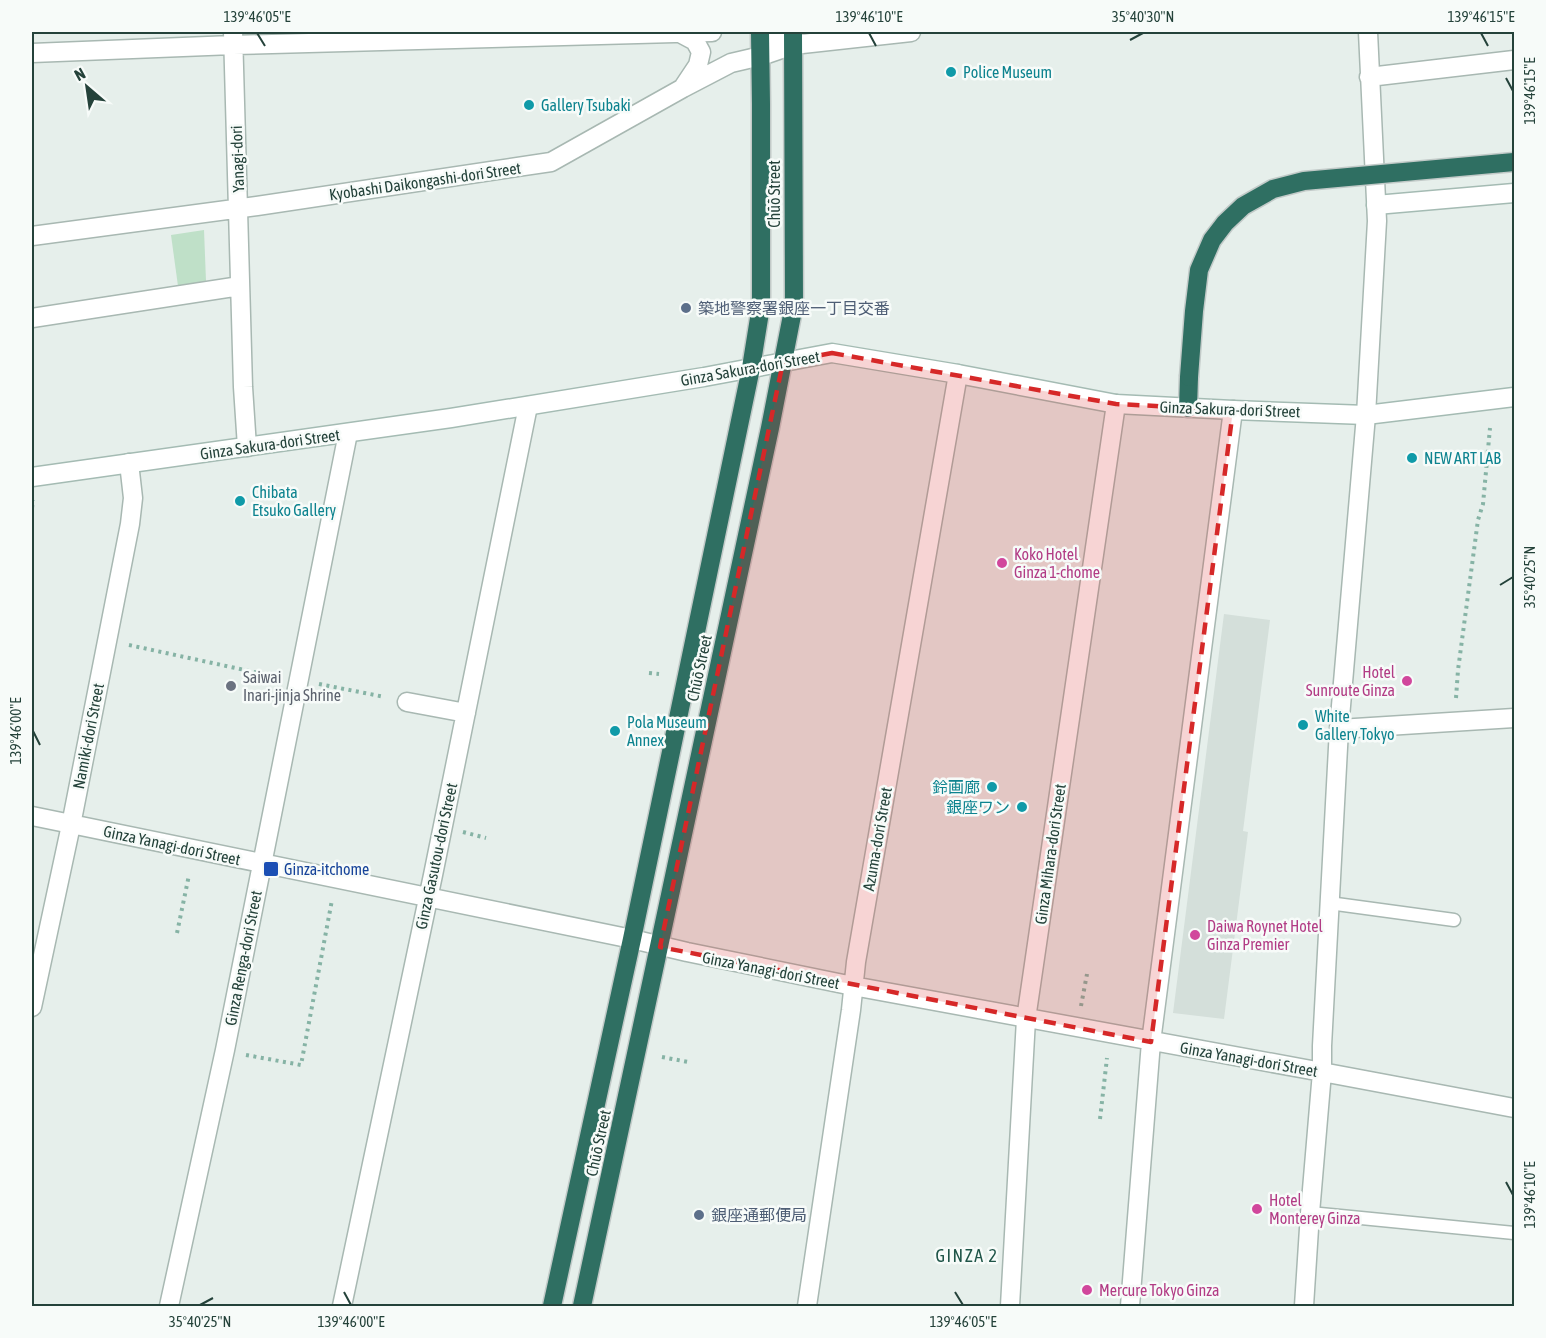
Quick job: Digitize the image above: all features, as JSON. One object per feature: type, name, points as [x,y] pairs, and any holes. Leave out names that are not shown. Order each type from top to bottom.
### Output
[{"type":"highway","name":"Chūō Street","points":[[552,1306],[632,939],[751,368],[761,306],[760,32]]},
{"type":"highway","name":"Chūō Street","points":[[582,1306],[794,305],[793,38]]},
{"type":"highway","points":[[1188,408],[1194,311],[1200,270],[1212,240],[1225,223],[1243,206],[1273,189],[1304,182],[1515,162]]},
{"type":"street","points":[[32,53],[233,38],[712,32]]},
{"type":"street","points":[[765,32],[793,38]]},
{"type":"street","name":"Kyobashi Daikongashi-dori Street","points":[[32,236],[551,162],[731,63],[761,56],[793,38],[911,32]]},
{"type":"street","points":[[1305,1306],[1322,1071],[1339,729],[1366,415],[1377,221],[1368,32]]},
{"type":"street","points":[[680,33],[695,41],[701,52],[698,65],[683,88]]},
{"type":"street","name":"Yanagi-dori","points":[[233,38],[243,387],[247,447]]},
{"type":"street","points":[[1369,77],[1515,60]]},
{"type":"street","points":[[1376,204],[1515,194]]},
{"type":"street","points":[[32,318],[240,286]]},
{"type":"street","name":"Ginza Sakura-dori Street","points":[[32,477],[528,406],[832,353],[1116,404],[1366,415],[1515,397]]},
{"type":"street","name":"Azuma-dori Street","points":[[807,1306],[856,962],[958,374]]},
{"type":"street","name":"Ginza Mihara-dori Street","points":[[1010,1306],[1026,1019],[1116,404]]},
{"type":"street","name":"Ginza Gasutou-dori Street","points":[[342,1306],[528,406]]},
{"type":"street","points":[[1130,1306],[1151,1041],[1233,410]]},
{"type":"street","name":"Ginza Renga-dori Street","points":[[169,1306],[225,1050],[348,433]]},
{"type":"street","name":"Namiki-dori Street","points":[[32,1007],[71,825],[130,524],[133,498],[129,463]]},
{"type":"street","points":[[407,702],[466,713]]},
{"type":"street","points":[[1339,729],[1515,718]]},
{"type":"street","name":"Ginza Yanagi-dori Street","points":[[32,816],[853,986],[1515,1108]]},
{"type":"lane","points":[[1329,903],[1454,920]]},
{"type":"lane","points":[[1310,1213],[1515,1233]]},
{"type":"path","points":[[1454,722],[1458,670],[1478,520],[1483,504],[1490,428]]},
{"type":"path","points":[[32,508],[33,500]]},
{"type":"path","points":[[128,645],[278,678]]},
{"type":"path","points":[[649,673],[658,674]]},
{"type":"path","points":[[314,682],[407,702]]},
{"type":"path","points":[[461,831],[486,838]]},
{"type":"path","points":[[177,933],[189,875]]},
{"type":"path","points":[[225,1050],[301,1065],[332,899]]},
{"type":"path","points":[[1081,1006],[1087,974]]},
{"type":"path","points":[[662,1057],[688,1062]]},
{"type":"path","points":[[1100,1119],[1107,1058]]},
{"type":"highlighted area","points":[[832,353],[1116,404],[1233,410],[1151,1042],[660,947],[783,362]]},
{"type":"shaded area","points":[[1224,614],[1270,620],[1243,831],[1248,832],[1224,1019],[1173,1013]]},
{"type":"green space","points":[[204,230],[206,281],[178,286],[171,235]]},
{"type":"place","name":"Police Museum","points":[[951,72]]},
{"type":"place","name":"Gallery Tsubaki","points":[[529,105]]},
{"type":"place","name":"築地警察署銀座一丁目交番","points":[[686,308]]},
{"type":"place","name":"NEW ART LAB","points":[[1412,458]]},
{"type":"place","name":"Chibata Etsuko Gallery","points":[[240,501]]},
{"type":"place","name":"Koko Hotel Ginza 1-chome","points":[[1002,563]]},
{"type":"place","name":"Hotel Sunroute Ginza","points":[[1407,681]]},
{"type":"place","name":"Saiwai Inari-jinja Shrine","points":[[231,686]]},
{"type":"place","name":"White Gallery Tokyo","points":[[1303,725]]},
{"type":"place","name":"Pola Museum Annex","points":[[615,731]]},
{"type":"place","name":"鈴画廊","points":[[992,787]]},
{"type":"place","name":"銀座ワン","points":[[1022,807]]},
{"type":"place","name":"Ginza-itchome","points":[[271,869]]},
{"type":"place","name":"Daiwa Roynet Hotel Ginza Premier","points":[[1195,935]]},
{"type":"place","name":"Hotel Monterey Ginza","points":[[1257,1209]]},
{"type":"place","name":"銀座通郵便局","points":[[699,1215]]},
{"type":"place","name":"Mercure Tokyo Ginza","points":[[1087,1290]]},
{"type":"district","name":"GINZA 2","points":[[967,1256]]}]
